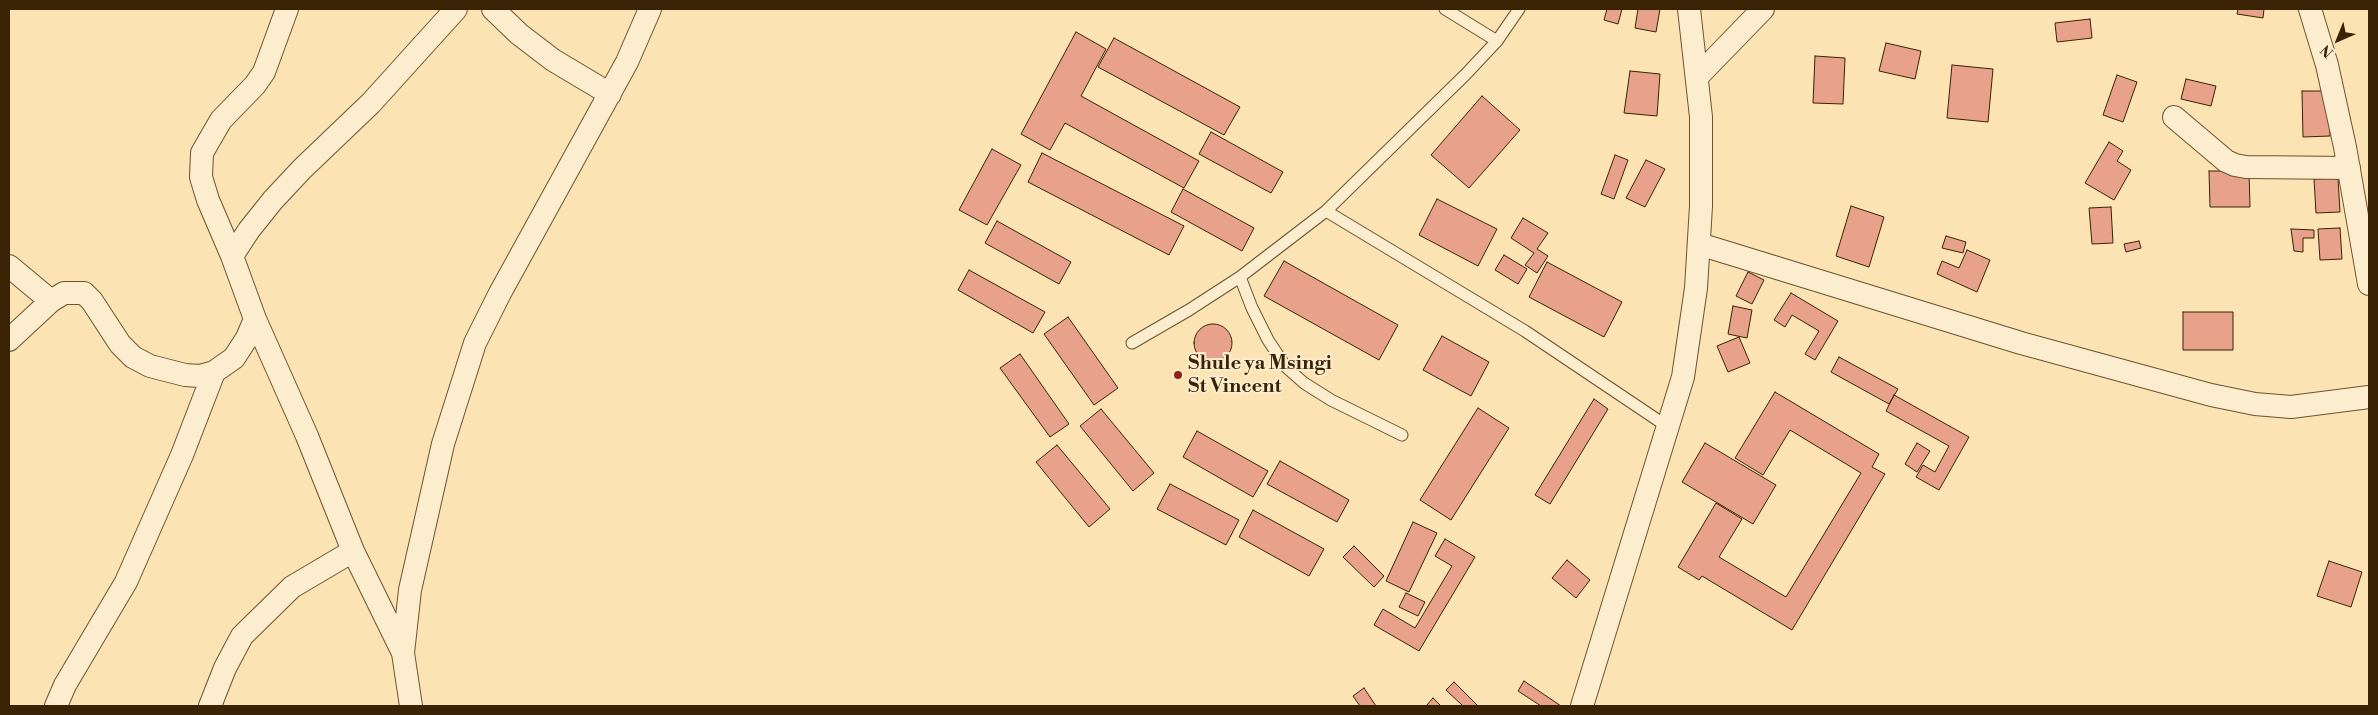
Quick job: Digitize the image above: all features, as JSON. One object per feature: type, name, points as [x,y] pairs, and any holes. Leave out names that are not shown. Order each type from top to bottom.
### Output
[{"type":"street","points":[[287,9],[264,72],[255,86],[221,120],[202,153],[201,177],[208,200],[232,256],[255,319],[307,436],[353,551],[403,653]]},
{"type":"street","points":[[232,256],[249,230],[273,200],[302,169],[371,103],[456,9]]},
{"type":"street","points":[[493,9],[519,34],[552,60],[610,94]]},
{"type":"street","points":[[411,706],[403,653],[410,590],[443,444],[475,343],[500,293],[627,62],[650,9]]},
{"type":"street","points":[[1582,706],[1683,376],[1696,288],[1699,244],[1701,117],[1689,9]]},
{"type":"street","points":[[1696,77],[1763,9]]},
{"type":"street","points":[[2310,9],[2327,65],[2349,168],[2364,220],[2369,284]]},
{"type":"street","points":[[2174,117],[2226,161],[2235,165],[2246,167],[2349,168]]},
{"type":"street","points":[[1699,244],[2012,340],[2211,395],[2255,404],[2291,407],[2369,397]]},
{"type":"street","points":[[9,266],[51,302]]},
{"type":"street","points":[[9,340],[51,302],[64,293],[75,291],[84,293],[92,301],[120,344],[133,357],[150,366],[184,375],[200,376],[214,372],[234,358],[247,338],[255,319]]},
{"type":"street","points":[[56,706],[64,685],[126,582],[182,455],[214,372]]},
{"type":"street","points":[[2342,401],[2369,416]]},
{"type":"street","points":[[210,706],[225,668],[242,636],[292,587],[353,551]]},
{"type":"lane","points":[[1445,9],[1496,41]]},
{"type":"lane","points":[[1132,343],[1189,310],[1240,277],[1326,211],[1466,74],[1496,41],[1519,9]]},
{"type":"lane","points":[[1326,211],[1525,331],[1668,427]]},
{"type":"lane","points":[[1240,277],[1252,308],[1268,340],[1286,368],[1304,384],[1331,400],[1402,435]]},
{"type":"building","points":[[1607,9],[1622,9],[1618,24],[1604,20]]},
{"type":"building","points":[[1638,9],[1660,9],[1656,32],[1635,28]]},
{"type":"building","points":[[2238,9],[2264,9],[2263,18],[2237,14]]},
{"type":"building","points":[[2090,19],[2092,38],[2057,42],[2055,23]]},
{"type":"building","points":[[1076,32],[1106,49],[1081,96],[1199,161],[1184,188],[1065,123],[1050,150],[1021,134]]},
{"type":"building","points":[[1114,38],[1240,107],[1224,135],[1098,67]]},
{"type":"building","points":[[1886,43],[1921,51],[1915,79],[1879,71]]},
{"type":"building","points":[[1815,56],[1845,58],[1843,104],[1813,103]]},
{"type":"building","points":[[1952,65],[1993,69],[1988,122],[1947,118]]},
{"type":"building","points":[[1630,71],[1660,74],[1657,116],[1624,113]]},
{"type":"building","points":[[2117,75],[2137,82],[2123,122],[2103,115]]},
{"type":"building","points":[[2186,79],[2216,86],[2211,106],[2181,99]]},
{"type":"building","points":[[2302,91],[2329,91],[2330,136],[2303,137]]},
{"type":"building","points":[[1482,96],[1520,130],[1469,188],[1431,155]]},
{"type":"building","points":[[1211,132],[1283,172],[1271,193],[1199,154]]},
{"type":"building","points":[[2109,142],[2123,151],[2117,161],[2131,170],[2114,200],[2085,183]]},
{"type":"building","points":[[992,149],[1021,165],[987,225],[959,210]]},
{"type":"building","points":[[1042,153],[1184,226],[1169,255],[1028,182]]},
{"type":"building","points":[[1615,155],[1628,160],[1614,199],[1601,194]]},
{"type":"building","points":[[1646,160],[1665,169],[1645,207],[1626,198]]},
{"type":"building","points":[[2209,171],[2249,171],[2250,207],[2210,207]]},
{"type":"building","points":[[2338,178],[2340,212],[2316,213],[2314,179]]},
{"type":"building","points":[[1183,189],[1254,228],[1242,251],[1171,212]]},
{"type":"building","points":[[1437,199],[1497,229],[1478,266],[1419,235]]},
{"type":"building","points":[[1851,206],[1884,217],[1869,267],[1836,256]]},
{"type":"building","points":[[2111,207],[2113,243],[2092,244],[2089,208]]},
{"type":"building","points":[[1523,218],[1548,233],[1537,249],[1548,256],[1537,273],[1525,265],[1534,253],[1511,238]]},
{"type":"building","points":[[997,221],[1071,262],[1059,284],[985,243]]},
{"type":"building","points":[[2340,228],[2342,259],[2320,260],[2318,229]]},
{"type":"building","points":[[2291,229],[2314,230],[2314,238],[2303,238],[2303,252],[2294,251]]},
{"type":"building","points":[[1946,236],[1966,242],[1963,253],[1942,248]]},
{"type":"building","points":[[2139,241],[2141,248],[2126,252],[2124,244]]},
{"type":"building","points":[[1967,250],[1990,260],[1977,292],[1937,274],[1942,261],[1959,268]]},
{"type":"building","points":[[1504,255],[1527,269],[1518,284],[1495,270]]},
{"type":"building","points":[[1284,261],[1398,325],[1379,360],[1264,296]]},
{"type":"building","points":[[1547,262],[1622,302],[1604,337],[1529,297]]},
{"type":"building","points":[[969,270],[1045,312],[1033,333],[958,290]]},
{"type":"building","points":[[1748,272],[1764,280],[1752,304],[1736,296]]},
{"type":"building","points":[[1791,293],[1838,321],[1815,360],[1805,354],[1819,331],[1792,315],[1785,327],[1774,320]]},
{"type":"building","points":[[1733,306],[1752,310],[1747,338],[1728,334]]},
{"type":"building","points":[[2183,312],[2233,312],[2233,350],[2183,350]]},
{"type":"building","points":[[1068,317],[1118,388],[1094,405],[1044,334]]},
{"type":"building","points":[[1213,324],[1226,330],[1232,343],[1226,356],[1213,362],[1200,356],[1194,343],[1200,330]]},
{"type":"building","points":[[1442,336],[1489,362],[1471,396],[1423,370]]},
{"type":"building","points":[[1739,337],[1750,363],[1728,372],[1717,346]]},
{"type":"building","points":[[1020,354],[1069,424],[1050,437],[1000,368]]},
{"type":"building","points":[[1839,357],[1898,389],[1889,404],[1831,372]]},
{"type":"building","points":[[1775,392],[1879,454],[1872,467],[1885,474],[1792,630],[1702,576],[1699,580],[1678,567],[1716,503],[1742,519],[1719,557],[1786,597],[1861,473],[1790,430],[1763,475],[1735,458]]},
{"type":"building","points":[[1894,395],[1969,437],[1939,490],[1916,477],[1923,465],[1935,472],[1949,446],[1886,411]]},
{"type":"building","points":[[1594,399],[1608,409],[1550,504],[1535,495]]},
{"type":"building","points":[[1478,408],[1509,428],[1451,520],[1420,500]]},
{"type":"building","points":[[1101,409],[1154,473],[1133,491],[1080,426]]},
{"type":"building","points":[[1197,431],[1268,471],[1253,497],[1183,457]]},
{"type":"building","points":[[1705,443],[1776,485],[1753,524],[1682,482]]},
{"type":"building","points":[[1917,443],[1930,451],[1917,472],[1905,464]]},
{"type":"building","points":[[1057,445],[1110,509],[1089,527],[1036,462]]},
{"type":"building","points":[[1280,461],[1349,500],[1337,522],[1267,484]]},
{"type":"building","points":[[1170,484],[1239,520],[1226,545],[1157,509]]},
{"type":"building","points":[[1253,510],[1324,549],[1309,576],[1239,537]]},
{"type":"building","points":[[1413,522],[1437,533],[1409,592],[1386,581]]},
{"type":"building","points":[[1445,539],[1475,557],[1419,651],[1374,625],[1383,609],[1415,628],[1452,566],[1435,556]]},
{"type":"building","points":[[1354,546],[1384,576],[1374,587],[1343,557]]},
{"type":"building","points":[[1567,560],[1590,580],[1576,598],[1552,578]]},
{"type":"building","points":[[2329,561],[2362,572],[2351,607],[2317,596]]},
{"type":"building","points":[[1406,593],[1425,602],[1418,616],[1399,607]]},
{"type":"building","points":[[1524,681],[1561,706],[1541,706],[1518,691]]},
{"type":"building","points":[[1454,682],[1478,706],[1463,706],[1446,690]]},
{"type":"building","points":[[1364,688],[1376,706],[1360,706],[1353,696]]},
{"type":"building","points":[[1433,698],[1441,706],[1426,706]]},
{"type":"place","name":"Shule ya Msingi St Vincent","points":[[1178,375]]}]
